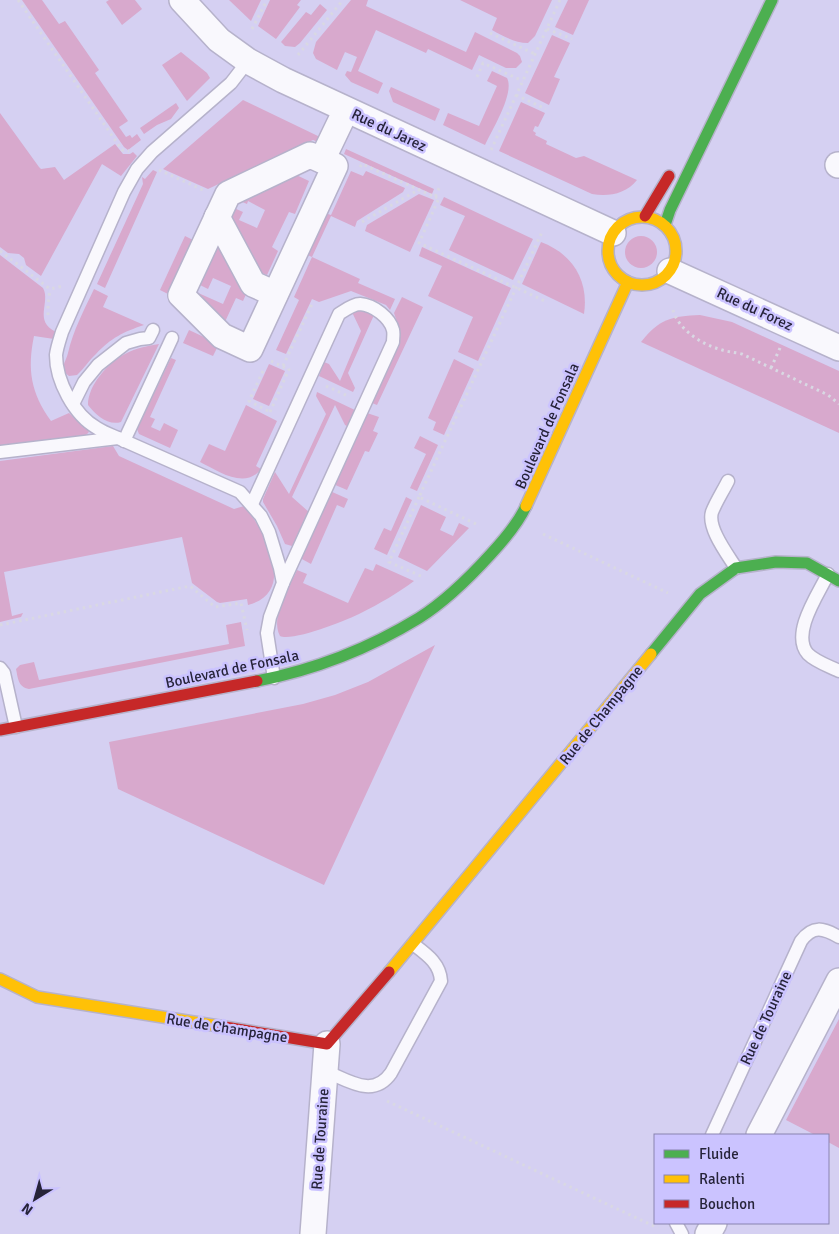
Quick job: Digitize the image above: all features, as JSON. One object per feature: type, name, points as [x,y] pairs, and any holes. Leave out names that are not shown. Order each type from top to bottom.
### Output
[{"type":"street","name":"Rue du Jarez","points":[[182,0],[220,40],[248,60],[283,80],[613,233]]},
{"type":"street","points":[[665,225],[670,210],[772,0]]},
{"type":"street","points":[[322,160],[346,110]]},
{"type":"street","points":[[310,155],[335,166],[250,349],[222,336],[182,295],[218,217],[228,194],[310,155]]},
{"type":"street","points":[[645,216],[673,167]]},
{"type":"street","points":[[645,216],[665,225],[672,234],[677,249],[676,260],[670,271],[662,279],[647,285],[628,282],[616,273],[610,263],[609,244],[613,233],[618,228],[627,220],[645,216]]},
{"type":"street","points":[[218,217],[254,284],[275,294]]},
{"type":"street","name":"Rue du Forez","points":[[670,271],[839,348]]},
{"type":"street","name":"Boulevard de Fonsala","points":[[0,730],[274,678],[311,668],[367,646],[420,617],[468,579],[499,545],[524,511],[628,282]]},
{"type":"street","name":"Rue de Champagne","points":[[0,979],[37,997],[327,1044],[413,944],[700,594],[736,568],[776,562],[807,563],[839,581]]},
{"type":"street","points":[[760,1134],[839,981]]},
{"type":"street","name":"Rue de Touraine","points":[[313,1234],[327,1044]]},
{"type":"lane","points":[[248,60],[231,83],[152,152],[137,169],[124,192],[62,332],[56,354],[59,373],[66,394],[78,412],[95,428],[240,492],[252,504],[269,532],[283,583]]},
{"type":"lane","points":[[709,93],[724,100]]},
{"type":"lane","points":[[252,504],[339,314],[349,307],[360,304],[374,309],[387,318],[393,330],[393,342],[283,583],[270,617],[267,633],[274,678]]},
{"type":"lane","points":[[73,404],[84,382],[98,365],[126,343],[149,338],[153,330]]},
{"type":"lane","points":[[121,440],[172,338]]},
{"type":"lane","points":[[0,452],[121,440]]},
{"type":"lane","points":[[728,481],[711,514],[716,535],[736,568]]},
{"type":"lane","points":[[828,574],[804,623],[801,634],[802,644],[807,653],[815,659],[839,671]]},
{"type":"lane","points":[[0,668],[4,673],[16,727]]},
{"type":"lane","name":"Rue de Touraine","points":[[712,1134],[801,941],[814,930],[823,930],[839,937]]},
{"type":"lane","points":[[326,1071],[367,1087],[378,1085],[391,1073],[441,981],[437,965],[413,944]]},
{"type":"path","points":[[18,0],[122,150],[127,152],[130,150]]},
{"type":"path","points":[[252,29],[267,0]]},
{"type":"path","points":[[298,55],[343,0]]},
{"type":"path","points":[[490,151],[560,0]]},
{"type":"path","points":[[547,29],[572,39]]},
{"type":"path","points":[[490,33],[536,54]]},
{"type":"path","points":[[477,76],[483,63],[523,81]]},
{"type":"path","points":[[516,95],[546,109]]},
{"type":"path","points":[[358,173],[362,164],[439,198],[420,243],[547,302]]},
{"type":"path","points":[[167,173],[198,187]]},
{"type":"path","points":[[435,197],[440,186]]},
{"type":"path","points":[[362,222],[419,189]]},
{"type":"path","points":[[424,577],[389,562],[542,232]]},
{"type":"path","points":[[0,251],[50,289],[66,286],[81,289]]},
{"type":"path","points":[[283,366],[313,302]]},
{"type":"path","points":[[673,310],[675,317],[685,330],[710,347],[742,354],[828,395],[839,404]]},
{"type":"path","points":[[770,368],[782,342]]},
{"type":"path","points":[[268,359],[296,372]]},
{"type":"path","points":[[264,368],[249,402],[270,412]]},
{"type":"path","points":[[325,386],[350,397]]},
{"type":"path","points":[[419,497],[476,524]]},
{"type":"path","points":[[542,534],[691,604]]},
{"type":"path","points":[[0,626],[190,586],[215,607],[241,603],[248,632]]},
{"type":"path","points":[[378,1085],[388,1101],[394,1104],[659,1228],[665,1230],[678,1228]]},
{"type":"shaded area","points":[[22,0],[42,0],[59,24],[65,21],[99,70],[95,73],[128,121],[119,127],[126,137],[130,135],[132,138],[137,134],[141,140],[128,150],[124,147]]},
{"type":"shaded area","points":[[109,0],[135,0],[142,9],[122,25],[106,2]]},
{"type":"shaded area","points":[[229,0],[261,0],[251,21]]},
{"type":"shaded area","points":[[270,0],[301,0],[297,5],[300,7],[276,39],[258,26]]},
{"type":"shaded area","points":[[351,0],[368,0],[366,6],[466,52],[475,32],[517,53],[522,62],[516,68],[506,68],[479,55],[472,70],[428,49],[426,53],[376,30],[358,71],[383,83],[378,94],[351,82],[345,75],[347,71],[351,72],[357,57],[345,52],[337,70],[316,59],[313,53],[316,42]]},
{"type":"shaded area","points":[[460,0],[552,0],[535,36],[528,43],[523,43],[492,30],[497,18]]},
{"type":"shaded area","points":[[568,0],[589,0],[573,35],[555,27]]},
{"type":"shaded area","points":[[320,4],[327,10],[300,43],[295,47],[285,46],[281,42],[306,12],[311,15]]},
{"type":"shaded area","points":[[552,35],[570,43],[554,77],[560,79],[549,105],[525,93]]},
{"type":"shaded area","points":[[181,52],[207,73],[210,78],[187,101],[162,65]]},
{"type":"shaded area","points":[[492,71],[507,78],[509,85],[502,112],[485,145],[443,125],[448,113],[479,126],[497,86],[487,81]]},
{"type":"shaded area","points":[[391,87],[440,109],[435,121],[393,102],[389,91]]},
{"type":"shaded area","points":[[243,100],[320,137],[318,142],[313,140],[208,189],[163,169]]},
{"type":"shaded area","points":[[521,102],[545,113],[538,127],[535,126],[533,131],[536,133],[535,135],[547,141],[546,144],[576,158],[584,156],[637,180],[628,189],[616,193],[592,194],[499,151]]},
{"type":"shaded area","points":[[176,103],[179,108],[171,119],[157,125],[144,134],[140,128]]},
{"type":"shaded area","points":[[0,113],[39,167],[41,169],[55,167],[64,180],[115,144],[123,154],[133,152],[137,156],[121,176],[102,164],[41,276],[26,265],[24,258],[19,254],[8,253],[0,247]]},
{"type":"shaded area","points":[[346,149],[434,189],[432,194],[344,154]]},
{"type":"shaded area","points":[[153,170],[157,172],[105,288],[97,284],[143,184],[142,177],[145,179]]},
{"type":"shaded area","points":[[351,171],[363,176],[366,171],[405,188],[403,192],[357,221],[355,227],[331,216],[312,257],[303,253],[322,212],[331,215]]},
{"type":"shaded area","points":[[290,172],[309,181],[295,214],[289,212],[272,247],[278,251],[267,275],[256,271],[229,218],[234,208],[243,212],[239,220],[257,228],[265,210],[248,201],[247,204],[240,201]]},
{"type":"shaded area","points":[[419,194],[434,200],[410,252],[365,231],[367,225]]},
{"type":"shaded area","points":[[444,197],[533,239],[513,280],[449,250],[465,216],[440,205]]},
{"type":"shaded area","points":[[185,236],[195,241],[170,295],[160,290]]},
{"type":"shaded area","points":[[641,236],[647,237],[652,241],[656,246],[656,258],[652,263],[647,267],[641,268],[635,267],[630,263],[626,258],[625,252],[626,246],[630,241],[635,237]]},
{"type":"shaded area","points":[[541,242],[562,254],[576,270],[584,291],[584,314],[522,284]]},
{"type":"shaded area","points":[[220,243],[248,290],[243,301],[236,298],[224,324],[196,292],[223,304],[231,286],[213,278],[208,289],[196,283],[212,248],[217,250]]},
{"type":"shaded area","points":[[422,247],[511,288],[478,361],[458,352],[473,317],[428,296],[442,266],[419,256]]},
{"type":"shaded area","points":[[0,255],[43,288],[45,293],[45,322],[49,328],[56,332],[54,339],[34,336],[31,370],[32,381],[39,401],[51,421],[69,413],[88,430],[89,432],[86,435],[0,447]]},
{"type":"shaded area","points":[[312,257],[360,279],[358,283],[395,299],[390,310],[386,305],[351,291],[319,302],[312,299],[286,354],[276,350],[299,300],[294,297]]},
{"type":"shaded area","points":[[94,289],[108,296],[103,307],[144,325],[112,340],[93,356],[77,375],[69,376],[64,372],[64,365],[76,329]]},
{"type":"shaded area","points":[[402,297],[423,307],[377,405],[372,403],[398,345],[400,331],[394,313]]},
{"type":"shaded area","points":[[359,309],[374,315],[348,373],[355,388],[353,392],[319,376],[324,362],[329,364],[340,381],[361,331],[351,310]]},
{"type":"shaded area","points":[[700,315],[732,322],[839,371],[839,433],[641,342],[654,328],[667,320],[682,316]]},
{"type":"shaded area","points":[[189,330],[219,344],[213,356],[183,343]]},
{"type":"shaded area","points":[[159,344],[121,422],[116,423],[103,419],[88,405],[95,382],[112,363],[129,352]]},
{"type":"shaded area","points":[[171,358],[176,360],[150,417],[155,419],[151,427],[160,431],[164,423],[178,430],[170,448],[139,434],[137,429]]},
{"type":"shaded area","points":[[454,359],[474,369],[444,435],[433,430],[436,422],[428,418]]},
{"type":"shaded area","points":[[269,364],[285,371],[269,406],[253,399]]},
{"type":"shaded area","points":[[317,392],[357,411],[349,427],[345,425],[335,405],[292,497],[310,513],[292,546],[285,544],[263,499],[275,472],[289,494],[326,414],[316,396]]},
{"type":"shaded area","points":[[246,405],[277,421],[256,466],[261,469],[255,475],[247,478],[231,477],[200,462],[209,444],[225,451]]},
{"type":"shaded area","points":[[367,413],[379,417],[373,431],[378,433],[369,452],[365,451],[347,490],[333,484]]},
{"type":"shaded area","points":[[420,436],[438,445],[417,491],[410,488],[426,454],[414,448]]},
{"type":"shaded area","points":[[113,446],[119,456],[234,509],[244,506],[261,530],[273,560],[274,574],[271,587],[263,598],[248,605],[247,599],[217,602],[192,583],[182,537],[4,572],[12,616],[23,613],[21,617],[0,622],[0,461]]},
{"type":"shaded area","points":[[330,491],[348,499],[344,508],[337,505],[311,564],[300,558]]},
{"type":"shaded area","points":[[406,497],[412,500],[387,555],[374,549],[384,528],[391,531]]},
{"type":"shaded area","points":[[421,505],[446,517],[440,530],[453,536],[459,523],[469,528],[427,571],[398,557]]},
{"type":"shaded area","points":[[376,564],[414,581],[381,602],[345,620],[296,636],[280,636],[277,620],[279,611],[297,570],[307,574],[303,583],[348,603],[365,568],[373,571]]},
{"type":"shaded area","points":[[241,622],[245,646],[29,689],[25,688],[18,679],[16,669],[20,665],[34,662],[39,680],[229,644],[226,625]]},
{"type":"shaded area","points":[[435,645],[324,885],[118,789],[109,742],[303,704],[335,695],[368,682]]},
{"type":"shaded area","points":[[839,1019],[839,1148],[829,1143],[829,1134],[813,1134],[786,1120]]},
{"type":"traffic: fast","points":[[665,225],[670,210],[772,0]]},
{"type":"traffic: fast","points":[[257,681],[299,671],[341,657],[381,639],[419,618],[448,597],[482,564],[510,532],[526,506]]},
{"type":"traffic: fast","points":[[651,654],[700,594],[736,568],[776,562],[807,563],[839,581]]},
{"type":"traffic: slow","points":[[642,217],[655,220],[666,227],[673,238],[676,251],[673,264],[666,275],[655,282],[642,285],[629,282],[618,275],[611,264],[608,251],[611,238],[618,227],[629,220],[642,217]]},
{"type":"traffic: slow","points":[[526,506],[628,282]]},
{"type":"traffic: slow","points":[[389,972],[651,654]]},
{"type":"traffic: slow","points":[[0,979],[37,997],[219,1026]]},
{"type":"traffic: jam","points":[[645,216],[669,176]]},
{"type":"traffic: jam","points":[[0,730],[257,681]]},
{"type":"traffic: jam","points":[[219,1026],[327,1044],[389,972]]}]
